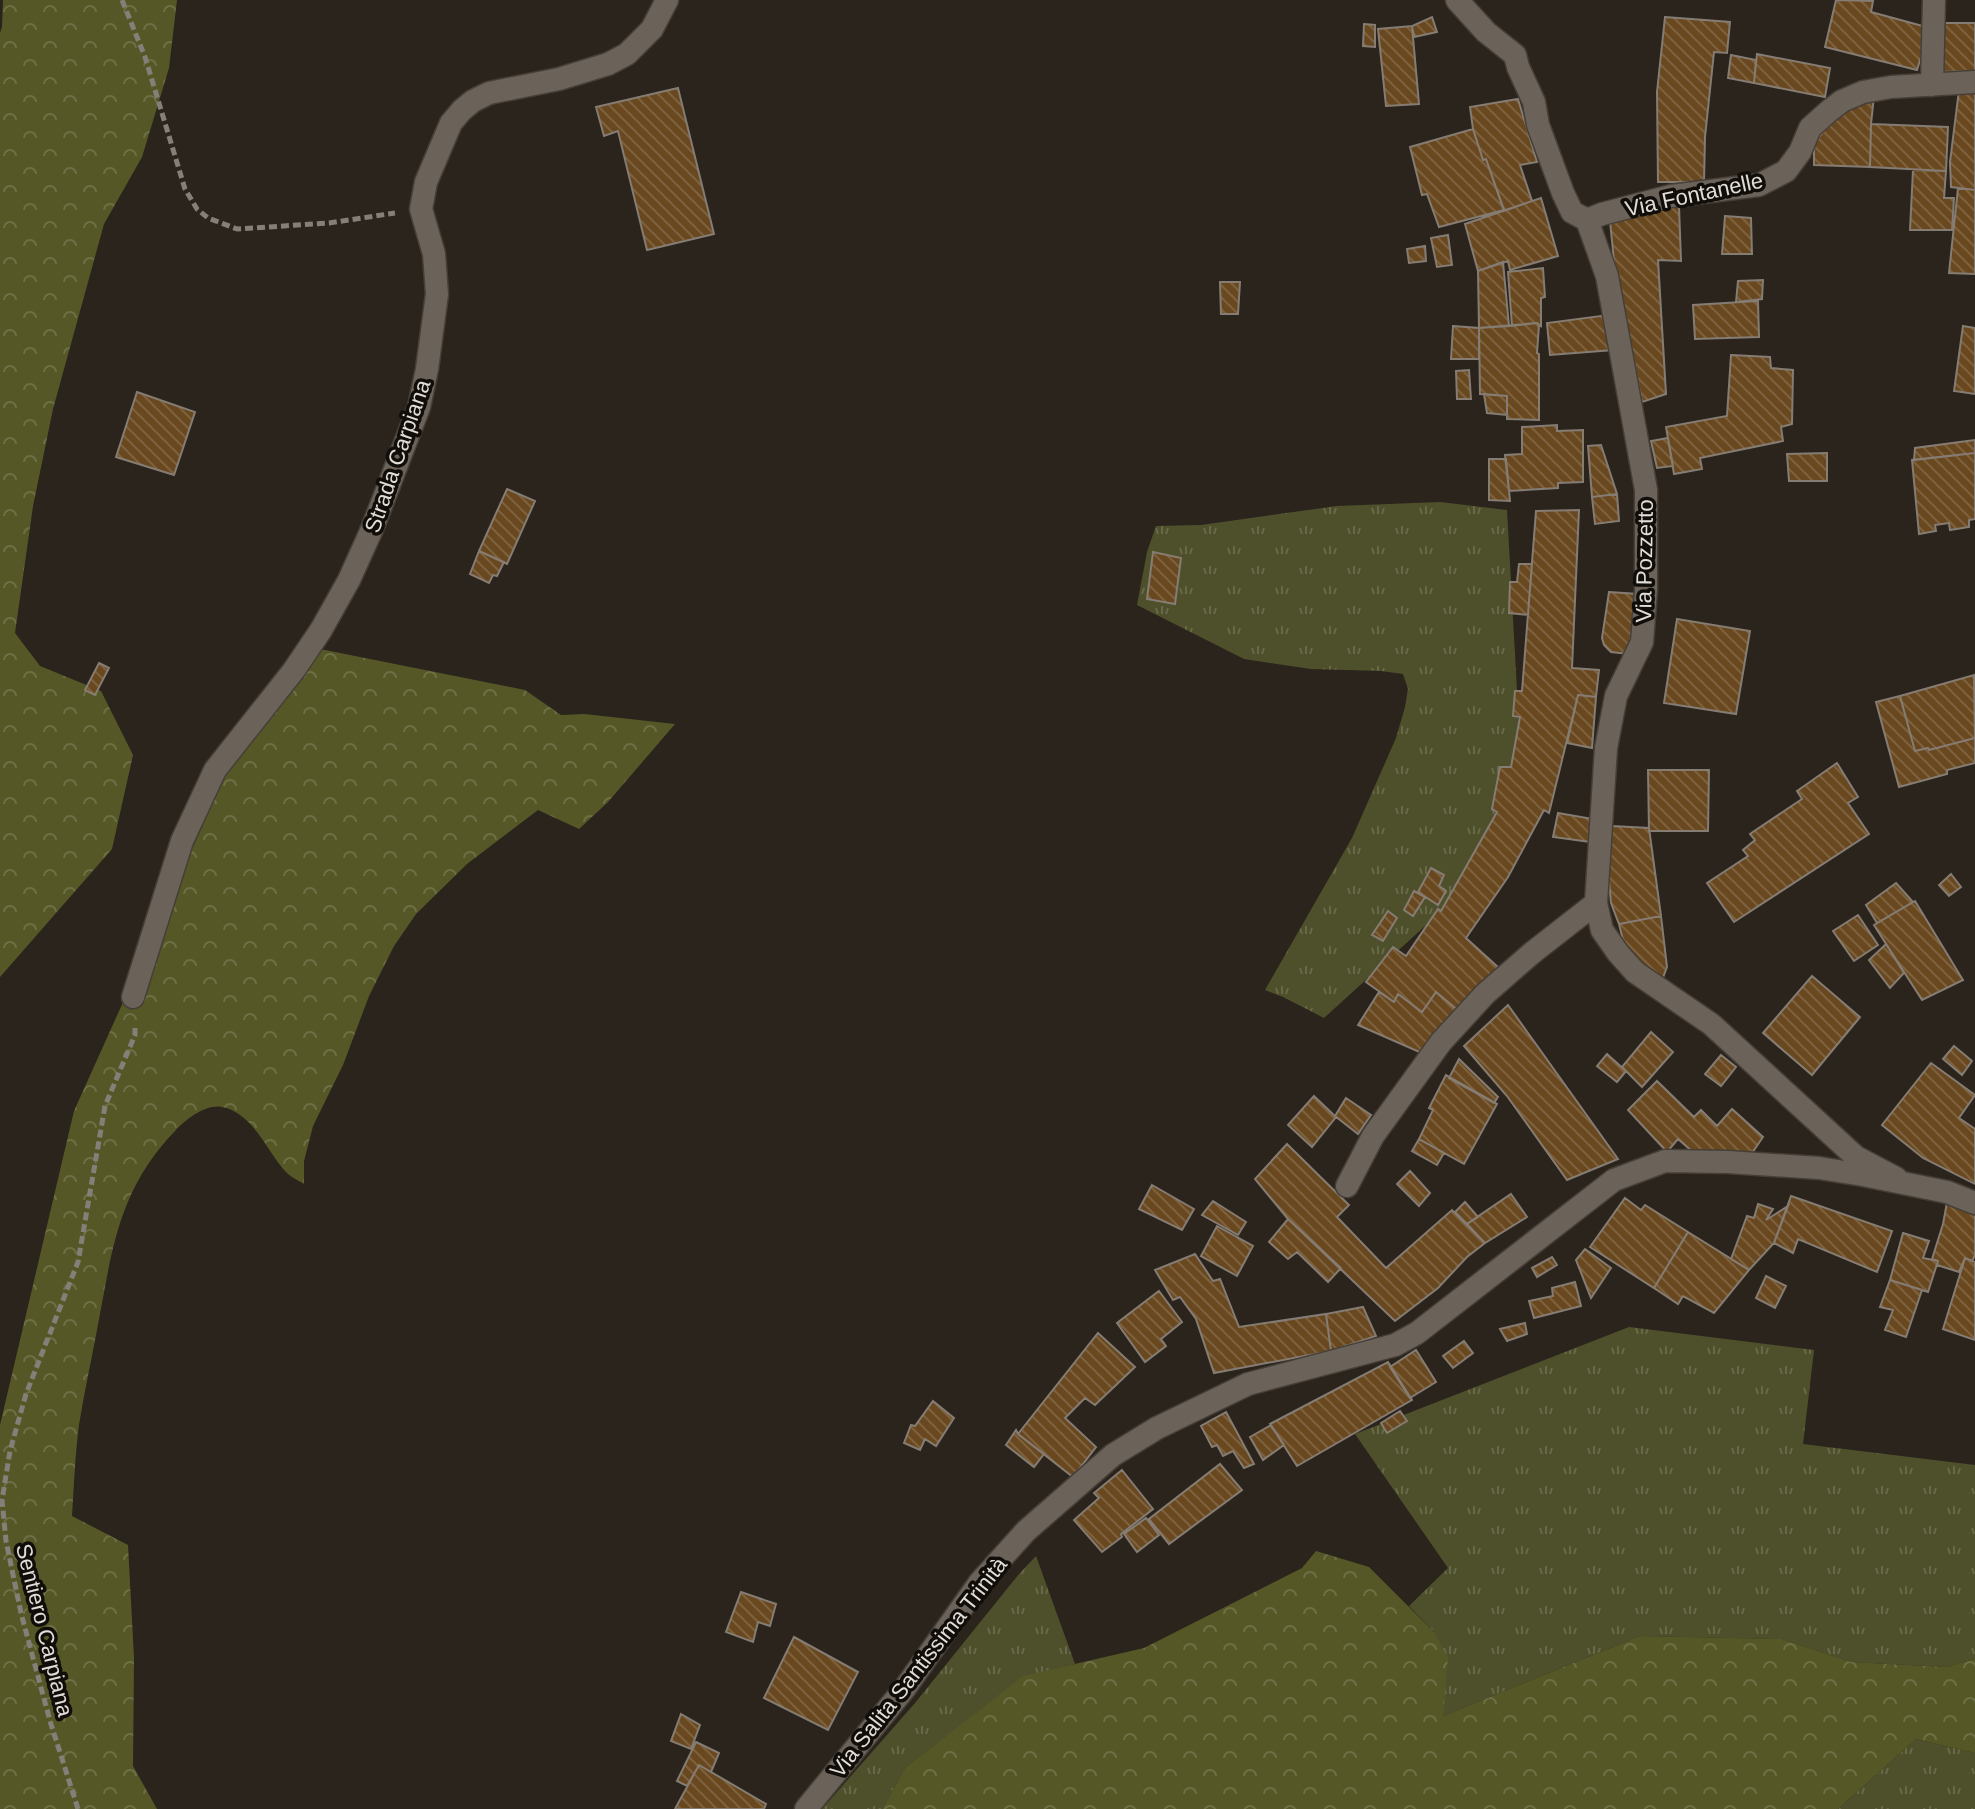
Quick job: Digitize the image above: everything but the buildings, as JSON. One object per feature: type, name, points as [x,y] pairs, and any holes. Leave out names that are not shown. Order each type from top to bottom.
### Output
[{"type":"street","points":[[421,209],[426,182],[439,150],[451,123],[462,110],[489,93],[559,79],[608,64],[627,54],[652,29],[667,0]]},
{"type":"street","points":[[1457,0],[1486,32],[1515,55],[1534,102],[1538,125],[1563,193],[1572,212],[1587,220]]},
{"type":"street","points":[[1932,85],[1934,0]]},
{"type":"street","name":"Via Fontanelle","points":[[1587,220],[1671,196],[1759,185],[1786,171],[1800,152],[1810,128],[1842,101],[1863,92],[1891,87],[1975,82]]},
{"type":"street","name":"Strada Carpiana","points":[[133,997],[182,841],[215,770],[294,670],[349,580],[419,407],[437,294],[434,254],[421,209]]},
{"type":"street","name":"Via Pozzetto","points":[[1587,220],[1607,276],[1646,490],[1646,590],[1642,642],[1616,696],[1606,748],[1596,903],[1602,930],[1635,972],[1711,1024],[1856,1157],[1908,1184]]},
{"type":"street","points":[[1347,1186],[1373,1136],[1441,1042],[1485,994],[1596,903]]},
{"type":"street","name":"Via Salita Santissima Trinità","points":[[806,1809],[905,1688],[980,1582],[1026,1531],[1113,1455],[1157,1428],[1248,1384],[1395,1345],[1417,1333],[1614,1180],[1665,1161],[1779,1165],[1863,1175],[1947,1192],[1975,1203]]},
{"type":"path","points":[[122,0],[145,57],[185,189],[197,209],[208,218],[237,229],[329,223],[421,209]]},
{"type":"path","name":"Sentiero Carpiana","points":[[78,1809],[21,1613],[6,1541],[2,1500],[10,1451],[26,1394],[78,1262],[105,1106],[135,1035],[133,997]]},
{"type":"green space","points":[[3,0],[177,0],[169,68],[142,157],[104,224],[53,409],[33,506],[15,633],[40,666],[101,691],[133,755],[112,849],[0,977],[0,33]]},
{"type":"green space","points":[[1440,502],[1507,510],[1525,835],[1324,1018],[1265,990],[1352,838],[1396,738],[1408,689],[1403,674],[1311,669],[1244,659],[1137,605],[1147,552],[1156,526],[1201,525],[1337,506]]},
{"type":"green space","points":[[320,649],[525,690],[561,715],[584,714],[675,724],[608,802],[579,829],[538,810],[467,864],[416,914],[394,946],[369,996],[343,1065],[313,1126],[304,1161],[304,1184],[285,1171],[251,1124],[222,1107],[197,1113],[180,1126],[140,1176],[120,1224],[107,1274],[79,1425],[72,1516],[128,1545],[134,1658],[133,1766],[157,1809],[0,1809],[0,1425],[74,1111],[225,776]]},
{"type":"green space","points":[[1629,1327],[1814,1350],[1803,1444],[1975,1465],[1975,1659],[1946,1667],[1851,1662],[1782,1639],[1640,1636],[1443,1716],[1434,1632],[1409,1606],[1448,1568],[1355,1434]]},
{"type":"green space","points":[[1316,1551],[1369,1567],[1434,1632],[1448,1657],[1443,1716],[1640,1636],[1782,1639],[1851,1662],[1946,1667],[1975,1659],[1975,1753],[1916,1739],[1838,1809],[882,1809],[905,1768],[1023,1676],[1144,1648],[1302,1568]]},
{"type":"green space","points":[[1036,1556],[1075,1664],[1023,1677],[905,1768],[882,1809],[822,1809],[915,1703]]},
{"type":"green space","points":[[1916,1739],[1975,1753],[1975,1809],[1838,1809]]}]
